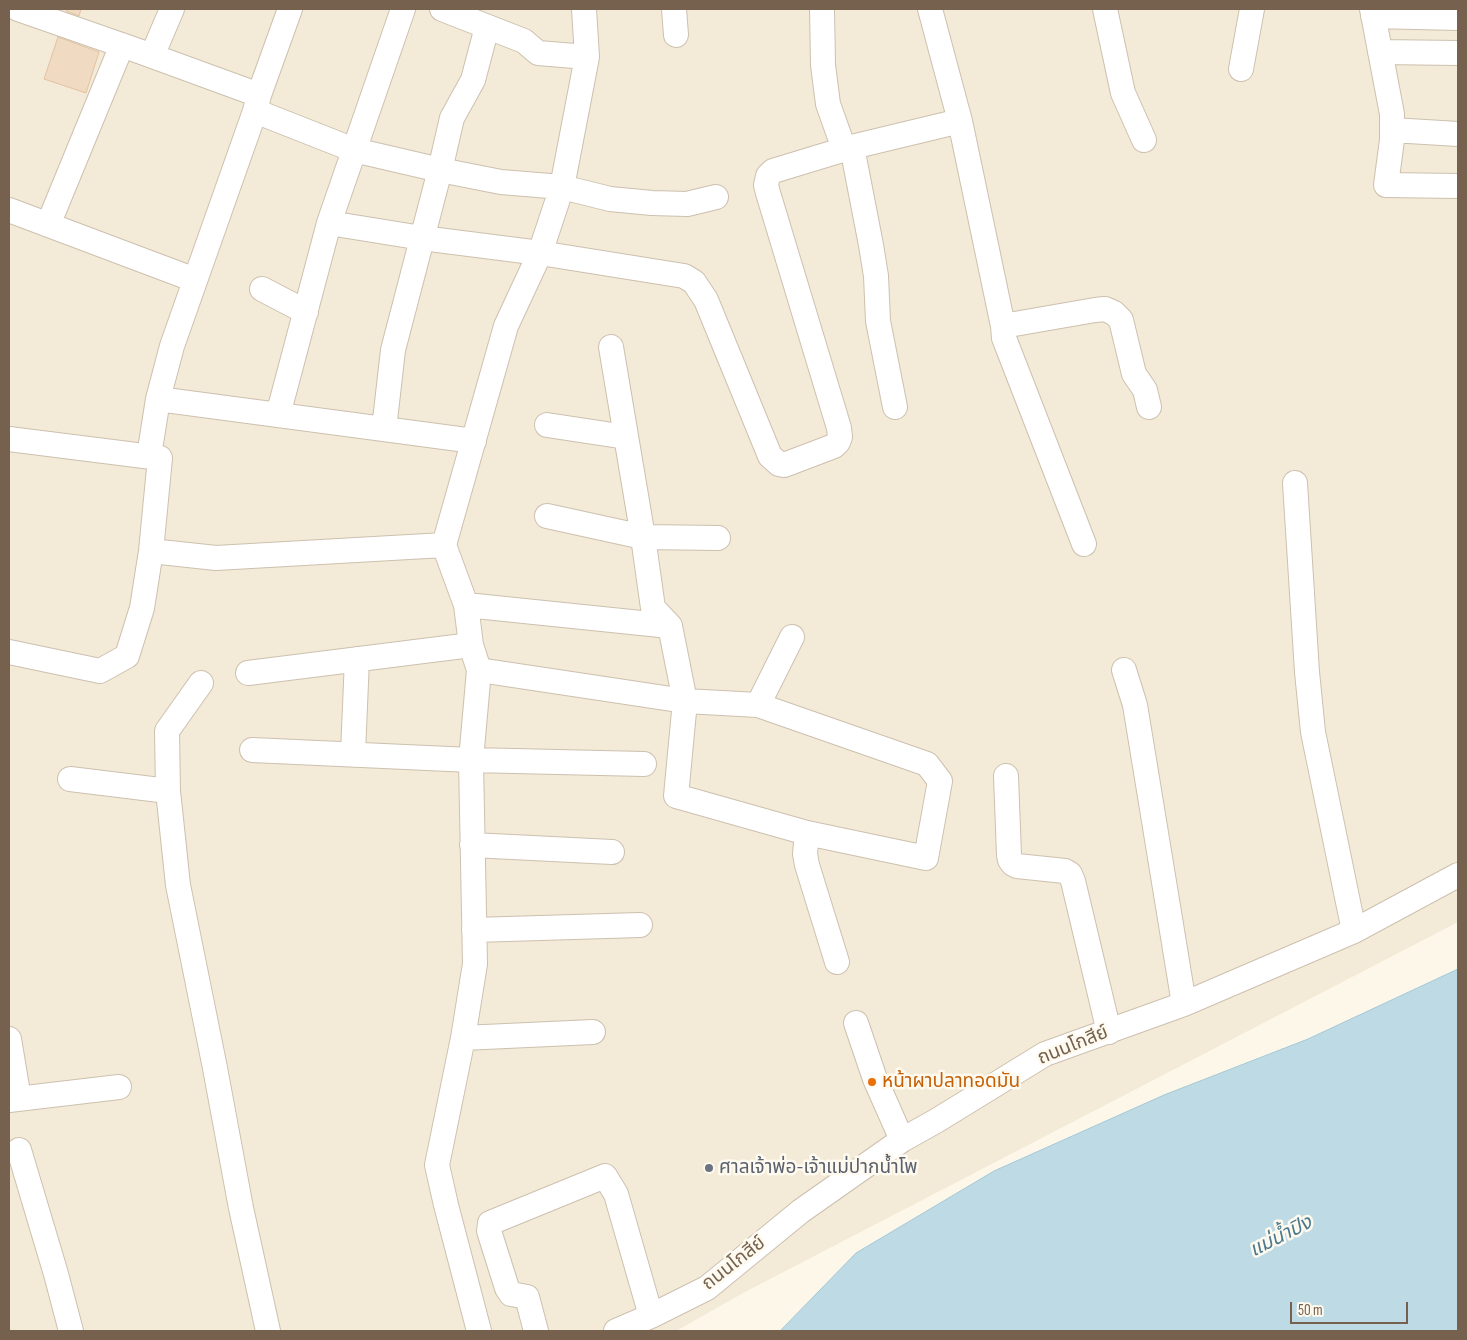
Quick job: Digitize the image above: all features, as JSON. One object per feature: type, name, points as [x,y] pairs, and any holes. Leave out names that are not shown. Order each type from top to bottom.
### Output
[{"type":"street","points":[[18,9],[152,56],[257,103],[354,150],[502,182],[562,187],[610,199],[687,204],[716,197]]},
{"type":"street","points":[[152,56],[172,9]]},
{"type":"street","points":[[149,456],[158,399],[172,346],[290,9]]},
{"type":"street","points":[[278,415],[329,223],[403,9]]},
{"type":"street","points":[[442,9],[524,41],[538,52],[587,57]]},
{"type":"street","points":[[479,1331],[437,1165],[463,1038],[475,964],[471,760],[479,670],[471,645],[466,604],[444,545],[506,326],[540,253],[562,187],[587,57],[584,9]]},
{"type":"street","points":[[674,9],[676,35]]},
{"type":"street","points":[[822,9],[823,65],[828,104],[848,148],[873,261],[876,276],[878,321],[895,407]]},
{"type":"street","points":[[930,9],[960,121],[1004,338],[1084,544]]},
{"type":"street","points":[[1105,9],[1123,93],[1144,140]]},
{"type":"street","points":[[1241,69],[1252,9]]},
{"type":"street","points":[[1458,18],[1372,12],[1392,114],[1386,185],[1458,186]]},
{"type":"street","points":[[384,429],[393,350],[452,118],[473,80],[486,27]]},
{"type":"street","points":[[48,225],[122,45]]},
{"type":"street","points":[[1380,52],[1458,53]]},
{"type":"street","points":[[329,223],[684,276],[694,282],[706,300],[770,456],[778,464],[784,465],[834,446],[840,437],[839,428],[768,193],[766,185],[768,176],[773,171],[848,148],[960,121]]},
{"type":"street","points":[[1392,130],[1458,134]]},
{"type":"street","points":[[9,210],[195,280]]},
{"type":"street","points":[[262,289],[306,312]]},
{"type":"street","points":[[1003,326],[1095,310],[1105,309],[1114,313],[1121,320],[1134,374],[1146,390],[1150,407]]},
{"type":"street","points":[[479,670],[685,701],[758,704],[928,764],[940,781],[926,858],[807,833],[676,796],[685,701],[670,626],[653,608],[611,347]]},
{"type":"street","points":[[158,399],[474,440]]},
{"type":"street","points":[[547,426],[626,438]]},
{"type":"street","points":[[9,439],[160,458],[151,552],[142,608],[127,656],[100,671],[9,652]]},
{"type":"street","points":[[1295,483],[1307,672],[1313,732],[1354,931]]},
{"type":"street","points":[[547,516],[643,537],[718,538]]},
{"type":"street","points":[[151,552],[216,558],[444,545]]},
{"type":"street","points":[[466,604],[670,626]]},
{"type":"street","points":[[758,704],[792,637]]},
{"type":"street","points":[[248,673],[471,645]]},
{"type":"street","points":[[353,753],[357,659]]},
{"type":"street","points":[[1124,670],[1135,705],[1184,1004]]},
{"type":"street","points":[[201,683],[167,730],[168,791],[178,885],[241,1208],[268,1331]]},
{"type":"street","points":[[252,750],[353,753],[471,760],[644,764]]},
{"type":"street","points":[[1006,776],[1010,860],[1018,866],[1065,871],[1070,874],[1109,1032]]},
{"type":"street","points":[[70,779],[168,791]]},
{"type":"street","points":[[807,833],[805,854],[807,865],[837,962]]},
{"type":"street","points":[[472,845],[612,852]]},
{"type":"street","name":"ถนนโกสีย์","points":[[616,1331],[708,1288],[801,1211],[902,1140],[936,1122],[1045,1054],[1184,1004],[1354,931],[1458,875]]},
{"type":"street","points":[[474,930],[640,926]]},
{"type":"street","points":[[856,1023],[876,1078],[902,1140]]},
{"type":"street","points":[[463,1038],[593,1032]]},
{"type":"street","points":[[9,1039],[14,1099],[119,1087]]},
{"type":"street","points":[[19,1150],[71,1331]]},
{"type":"street","points":[[536,1331],[527,1297],[511,1294],[507,1288],[489,1230],[490,1223],[605,1176],[616,1194],[651,1316]]},
{"type":"shaded area","points":[[9,9],[1458,9],[1458,922],[745,1292],[676,1331],[9,1331]]},
{"type":"water","name":"แม่น้ำปิง","points":[[1458,969],[1458,1331],[780,1331],[856,1253],[994,1171],[1164,1095],[1308,1039]]},
{"type":"building","points":[[67,9],[81,9],[79,16],[66,11]]},
{"type":"building","points":[[58,37],[99,52],[86,93],[44,79]]},
{"type":"place","name":"หน้าผาปลาทอดมัน","points":[[872,1082]]},
{"type":"place","name":"ศาลเจ้าพ่อ-เจ้าแม่ปากน้ำโพ","points":[[709,1168]]}]
